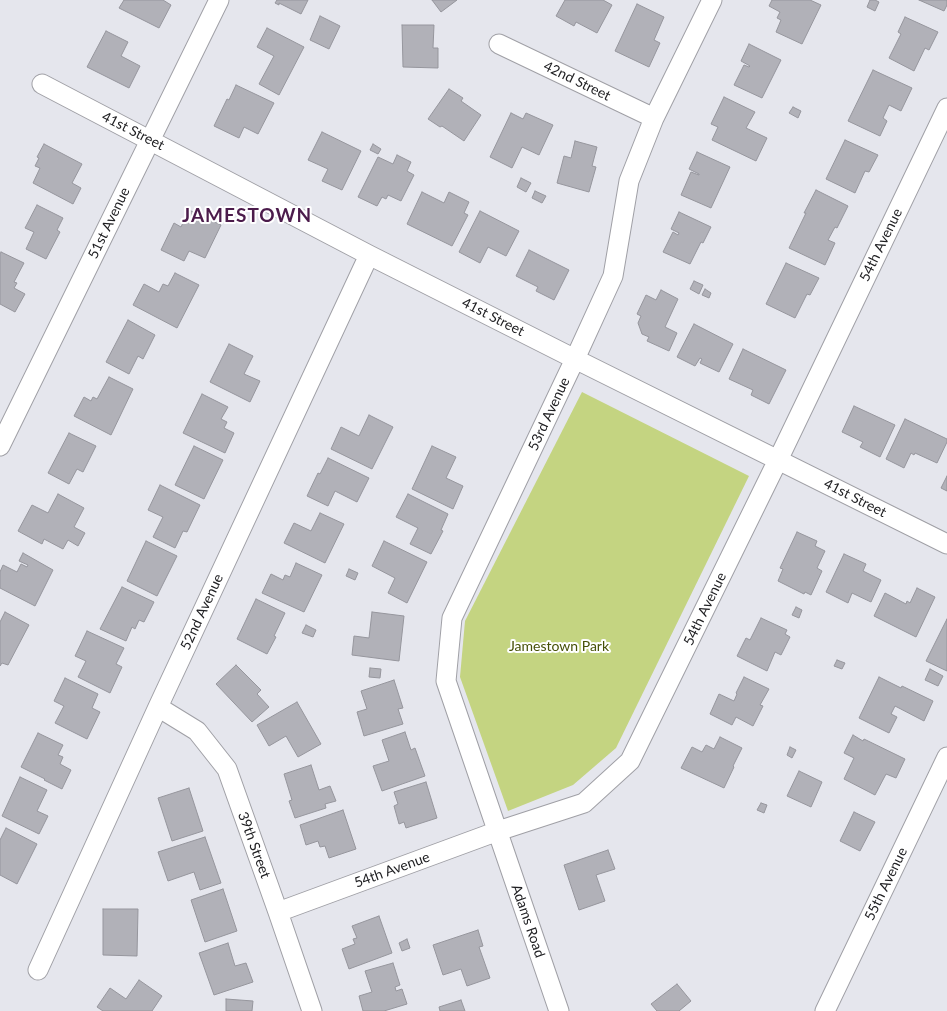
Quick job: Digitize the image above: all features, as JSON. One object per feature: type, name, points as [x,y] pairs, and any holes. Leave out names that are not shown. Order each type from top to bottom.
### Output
[{"type":"street","name":"51st Avenue","points":[[0,446],[219,0]]},
{"type":"street","name":"53rd Avenue","points":[[498,831],[446,681],[452,618],[613,276],[629,181],[654,118],[712,0]]},
{"type":"street","name":"42nd Street","points":[[500,44],[654,118]]},
{"type":"street","name":"41st Street","points":[[42,84],[369,255],[947,544]]},
{"type":"street","name":"54th Avenue","points":[[278,912],[498,831],[584,803],[630,760],[778,460],[947,108]]},
{"type":"street","name":"52nd Avenue","points":[[38,970],[158,707],[369,255]]},
{"type":"street","name":"39th Street","points":[[158,707],[198,731],[227,769],[312,1011]]},
{"type":"street","name":"55th Avenue","points":[[825,1011],[947,757]]},
{"type":"street","name":"Adams Road","points":[[498,831],[559,1011]]},
{"type":"green space","name":"Jamestown Park","points":[[582,392],[749,476],[616,748],[573,785],[508,811],[460,677],[465,621]]},
{"type":"building","points":[[124,0],[163,0],[171,5],[159,28],[119,8]]},
{"type":"building","points":[[277,0],[308,0],[301,14],[279,3],[279,5],[275,3]]},
{"type":"building","points":[[432,0],[457,0],[441,12]]},
{"type":"building","points":[[565,0],[603,0],[612,5],[597,33],[576,22],[574,26],[556,16]]},
{"type":"building","points":[[772,0],[810,0],[821,5],[802,44],[776,32],[781,20],[777,18],[780,12],[769,6]]},
{"type":"building","points":[[870,0],[879,2],[875,11],[867,7]]},
{"type":"building","points":[[919,0],[947,0],[947,5],[944,11]]},
{"type":"building","points":[[637,4],[664,17],[654,40],[660,43],[649,67],[615,51]]},
{"type":"building","points":[[320,16],[340,26],[329,49],[310,40]]},
{"type":"building","points":[[905,17],[938,32],[929,50],[925,48],[914,71],[889,58],[901,34],[898,32]]},
{"type":"building","points":[[402,25],[434,25],[433,48],[438,48],[438,68],[403,67]]},
{"type":"building","points":[[267,28],[304,47],[279,95],[259,84],[274,56],[257,47]]},
{"type":"building","points":[[106,31],[128,42],[121,56],[140,66],[129,88],[87,67]]},
{"type":"building","points":[[749,44],[781,60],[762,98],[734,85],[744,65],[750,66],[741,61]]},
{"type":"building","points":[[873,70],[912,88],[901,111],[889,105],[883,118],[887,121],[880,136],[848,121]]},
{"type":"building","points":[[236,85],[274,103],[258,134],[244,127],[239,138],[214,126]]},
{"type":"building","points":[[449,89],[463,98],[461,101],[481,115],[464,141],[428,119]]},
{"type":"building","points":[[724,97],[755,112],[746,128],[767,138],[756,161],[712,140],[718,127],[711,124]]},
{"type":"building","points":[[793,107],[801,111],[798,118],[789,113]]},
{"type":"building","points":[[511,113],[523,119],[526,113],[553,125],[539,155],[522,147],[512,168],[490,157]]},
{"type":"building","points":[[322,132],[361,151],[342,190],[322,181],[328,169],[308,160]]},
{"type":"building","points":[[845,140],[878,155],[869,172],[865,171],[855,193],[826,179]]},
{"type":"building","points":[[575,141],[597,147],[592,166],[596,167],[589,192],[557,183],[564,156],[571,158]]},
{"type":"building","points":[[44,144],[82,164],[72,183],[81,188],[73,204],[33,183],[40,168],[35,166],[39,158],[37,157]]},
{"type":"building","points":[[373,144],[381,149],[378,154],[370,150]]},
{"type":"building","points":[[697,152],[730,167],[711,208],[681,195],[691,172],[699,175],[689,169]]},
{"type":"building","points":[[397,155],[411,162],[407,171],[414,175],[401,201],[388,195],[386,199],[382,197],[377,206],[358,197],[378,157],[393,164]]},
{"type":"building","points":[[521,178],[531,183],[526,192],[517,187]]},
{"type":"building","points":[[816,190],[848,206],[837,228],[835,227],[828,240],[835,243],[825,265],[789,248]]},
{"type":"building","points":[[535,191],[546,196],[542,203],[532,198]]},
{"type":"building","points":[[422,192],[444,203],[449,192],[469,202],[464,213],[468,215],[452,246],[407,224]]},
{"type":"building","points":[[37,205],[63,218],[57,230],[60,232],[46,259],[26,249],[34,232],[25,228]]},
{"type":"building","points":[[189,210],[221,225],[205,258],[189,251],[184,261],[161,250],[174,223],[181,227]]},
{"type":"building","points":[[480,211],[519,231],[506,256],[488,247],[480,263],[459,252]]},
{"type":"building","points":[[679,212],[711,227],[690,264],[663,252],[673,232],[678,235],[679,233],[671,229]]},
{"type":"building","points":[[529,250],[569,270],[554,300],[536,291],[538,287],[516,276]]},
{"type":"building","points":[[1,252],[24,263],[14,282],[17,283],[14,288],[25,294],[15,312],[0,304]]},
{"type":"building","points":[[786,263],[819,278],[810,295],[807,294],[795,318],[766,304]]},
{"type":"building","points":[[175,273],[199,285],[177,328],[133,305],[144,284],[159,292],[163,284],[168,286]]},
{"type":"building","points":[[694,281],[703,285],[699,294],[690,289]]},
{"type":"building","points":[[705,289],[711,293],[709,298],[702,295]]},
{"type":"building","points":[[661,290],[678,299],[665,327],[677,333],[669,351],[647,341],[649,337],[642,334],[638,323],[641,316],[637,314],[646,295],[656,300]]},
{"type":"building","points":[[128,320],[155,335],[143,359],[138,356],[129,374],[106,362]]},
{"type":"building","points":[[694,324],[733,344],[719,372],[700,363],[702,359],[700,358],[695,366],[677,357]]},
{"type":"building","points":[[229,344],[253,356],[244,374],[260,381],[250,402],[210,382]]},
{"type":"building","points":[[743,349],[786,370],[769,404],[751,395],[753,390],[729,379]]},
{"type":"building","points":[[109,377],[133,389],[111,435],[74,416],[84,397],[91,401],[93,397],[97,399]]},
{"type":"building","points":[[202,394],[228,407],[221,419],[227,422],[224,428],[234,433],[225,453],[183,433]]},
{"type":"building","points":[[854,406],[895,425],[880,457],[860,447],[863,442],[842,432]]},
{"type":"building","points":[[369,415],[393,427],[372,469],[331,449],[341,427],[359,436]]},
{"type":"building","points":[[905,419],[947,439],[937,463],[915,453],[914,455],[911,453],[904,468],[886,459]]},
{"type":"building","points":[[69,433],[96,446],[83,472],[77,469],[69,484],[48,473]]},
{"type":"building","points":[[194,446],[223,460],[204,499],[175,485]]},
{"type":"building","points":[[432,446],[456,457],[446,478],[463,486],[453,509],[412,489]]},
{"type":"building","points":[[328,458],[369,478],[357,502],[335,491],[328,506],[307,496]]},
{"type":"building","points":[[947,476],[947,491],[941,488]]},
{"type":"building","points":[[160,485],[200,505],[187,532],[183,531],[175,548],[153,537],[163,517],[148,510]]},
{"type":"building","points":[[58,494],[84,508],[74,527],[85,533],[78,546],[68,540],[63,549],[44,539],[42,544],[18,531],[32,505],[48,513]]},
{"type":"building","points":[[408,494],[448,514],[441,530],[443,531],[431,554],[410,544],[418,528],[396,517]]},
{"type":"building","points":[[320,513],[344,524],[325,563],[284,543],[294,523],[311,531]]},
{"type":"building","points":[[797,532],[817,541],[815,546],[825,551],[817,568],[822,571],[811,595],[805,592],[804,594],[778,581],[783,569],[780,568]]},
{"type":"building","points":[[146,541],[177,556],[157,596],[127,581]]},
{"type":"building","points":[[384,541],[427,562],[407,603],[388,593],[395,578],[372,566]]},
{"type":"building","points":[[23,553],[53,570],[35,606],[0,588],[0,572],[3,565],[17,572],[21,564],[27,567],[28,565],[19,561]]},
{"type":"building","points":[[844,554],[866,564],[863,571],[881,580],[871,602],[852,593],[848,603],[826,592]]},
{"type":"building","points":[[296,563],[322,575],[304,612],[262,593],[271,574],[283,580],[285,575],[290,577]]},
{"type":"building","points":[[349,569],[358,573],[355,580],[346,576]]},
{"type":"building","points":[[122,587],[154,602],[144,622],[139,620],[135,629],[132,627],[126,641],[100,629]]},
{"type":"building","points":[[917,588],[935,597],[916,637],[874,616],[885,593],[906,604],[907,601],[910,603]]},
{"type":"building","points":[[256,599],[285,613],[267,654],[237,639]]},
{"type":"building","points":[[796,607],[802,610],[799,618],[792,615]]},
{"type":"building","points":[[5,612],[29,625],[8,665],[2,663],[0,666],[0,622]]},
{"type":"building","points":[[372,612],[404,616],[399,661],[352,655],[354,636],[369,638]]},
{"type":"building","points":[[761,618],[787,630],[785,634],[790,637],[781,655],[775,652],[767,671],[737,656],[746,638],[750,640]]},
{"type":"building","points":[[947,619],[947,671],[926,661]]},
{"type":"building","points":[[306,625],[316,630],[313,637],[302,633]]},
{"type":"building","points":[[87,631],[124,648],[116,664],[122,667],[110,693],[78,677],[86,661],[75,656]]},
{"type":"building","points":[[837,660],[845,663],[842,669],[834,666]]},
{"type":"building","points":[[236,665],[261,690],[257,694],[269,707],[252,722],[216,684]]},
{"type":"building","points":[[370,668],[381,669],[380,678],[369,677]]},
{"type":"building","points":[[930,669],[943,676],[938,686],[925,680]]},
{"type":"building","points":[[744,677],[769,689],[760,705],[763,706],[753,726],[736,717],[732,725],[710,714],[719,694],[734,701]]},
{"type":"building","points":[[879,677],[933,701],[924,721],[895,706],[891,714],[897,717],[889,733],[859,718]]},
{"type":"building","points":[[65,678],[98,694],[92,708],[100,712],[87,739],[55,723],[64,706],[54,701]]},
{"type":"building","points":[[394,680],[403,708],[398,709],[403,724],[364,736],[357,712],[367,709],[361,691]]},
{"type":"building","points":[[297,702],[321,744],[298,757],[286,736],[269,746],[257,725]]},
{"type":"building","points":[[405,732],[411,750],[415,748],[425,776],[382,791],[373,766],[389,761],[382,740]]},
{"type":"building","points":[[38,733],[63,745],[58,755],[63,757],[60,764],[71,770],[62,789],[21,767]]},
{"type":"building","points":[[853,735],[905,759],[896,778],[886,774],[875,795],[844,779],[854,758],[844,753]]},
{"type":"building","points":[[720,737],[742,748],[724,788],[681,768],[692,747],[702,752],[706,745],[714,749]]},
{"type":"building","points":[[790,747],[796,750],[792,758],[787,755]]},
{"type":"building","points":[[311,765],[319,790],[330,786],[336,801],[325,804],[326,808],[295,818],[289,801],[292,800],[284,774]]},
{"type":"building","points":[[799,771],[822,782],[811,807],[787,796]]},
{"type":"building","points":[[20,777],[47,790],[37,811],[48,816],[39,834],[2,816]]},
{"type":"building","points":[[426,782],[437,818],[406,828],[404,822],[399,824],[394,806],[398,804],[394,792]]},
{"type":"building","points":[[189,788],[203,831],[172,841],[158,798]]},
{"type":"building","points":[[761,803],[767,805],[764,813],[757,810]]},
{"type":"building","points":[[343,810],[356,849],[329,858],[325,846],[320,847],[318,841],[306,845],[300,825]]},
{"type":"building","points":[[854,812],[875,822],[860,851],[840,841]]},
{"type":"building","points":[[6,828],[37,844],[17,884],[0,875],[0,840]]},
{"type":"building","points":[[205,837],[221,883],[200,890],[194,872],[168,881],[158,852]]},
{"type":"building","points":[[608,850],[615,869],[596,875],[605,901],[579,910],[564,865]]},
{"type":"building","points":[[223,889],[237,931],[205,942],[191,900]]},
{"type":"building","points":[[103,909],[138,909],[137,956],[103,955]]},
{"type":"building","points":[[379,916],[392,953],[349,969],[342,949],[355,944],[353,939],[357,938],[352,926]]},
{"type":"building","points":[[478,930],[483,946],[479,947],[490,978],[467,986],[461,969],[443,975],[433,945]]},
{"type":"building","points":[[407,939],[410,948],[402,951],[399,943]]},
{"type":"building","points":[[228,943],[235,966],[246,963],[253,982],[214,995],[199,953]]},
{"type":"building","points":[[393,963],[400,985],[395,987],[396,991],[402,989],[407,1004],[384,1011],[363,1011],[359,996],[372,992],[365,971]]},
{"type":"building","points":[[139,980],[162,996],[152,1011],[103,1011],[97,1007],[110,988],[126,999]]},
{"type":"building","points":[[677,984],[691,1001],[679,1011],[657,1011],[651,1004]]},
{"type":"building","points":[[226,999],[253,1001],[252,1011],[226,1011]]},
{"type":"building","points":[[461,1000],[465,1011],[440,1011],[439,1007]]},
{"type":"district","name":"JAMESTOWN","points":[[247,216]]}]
